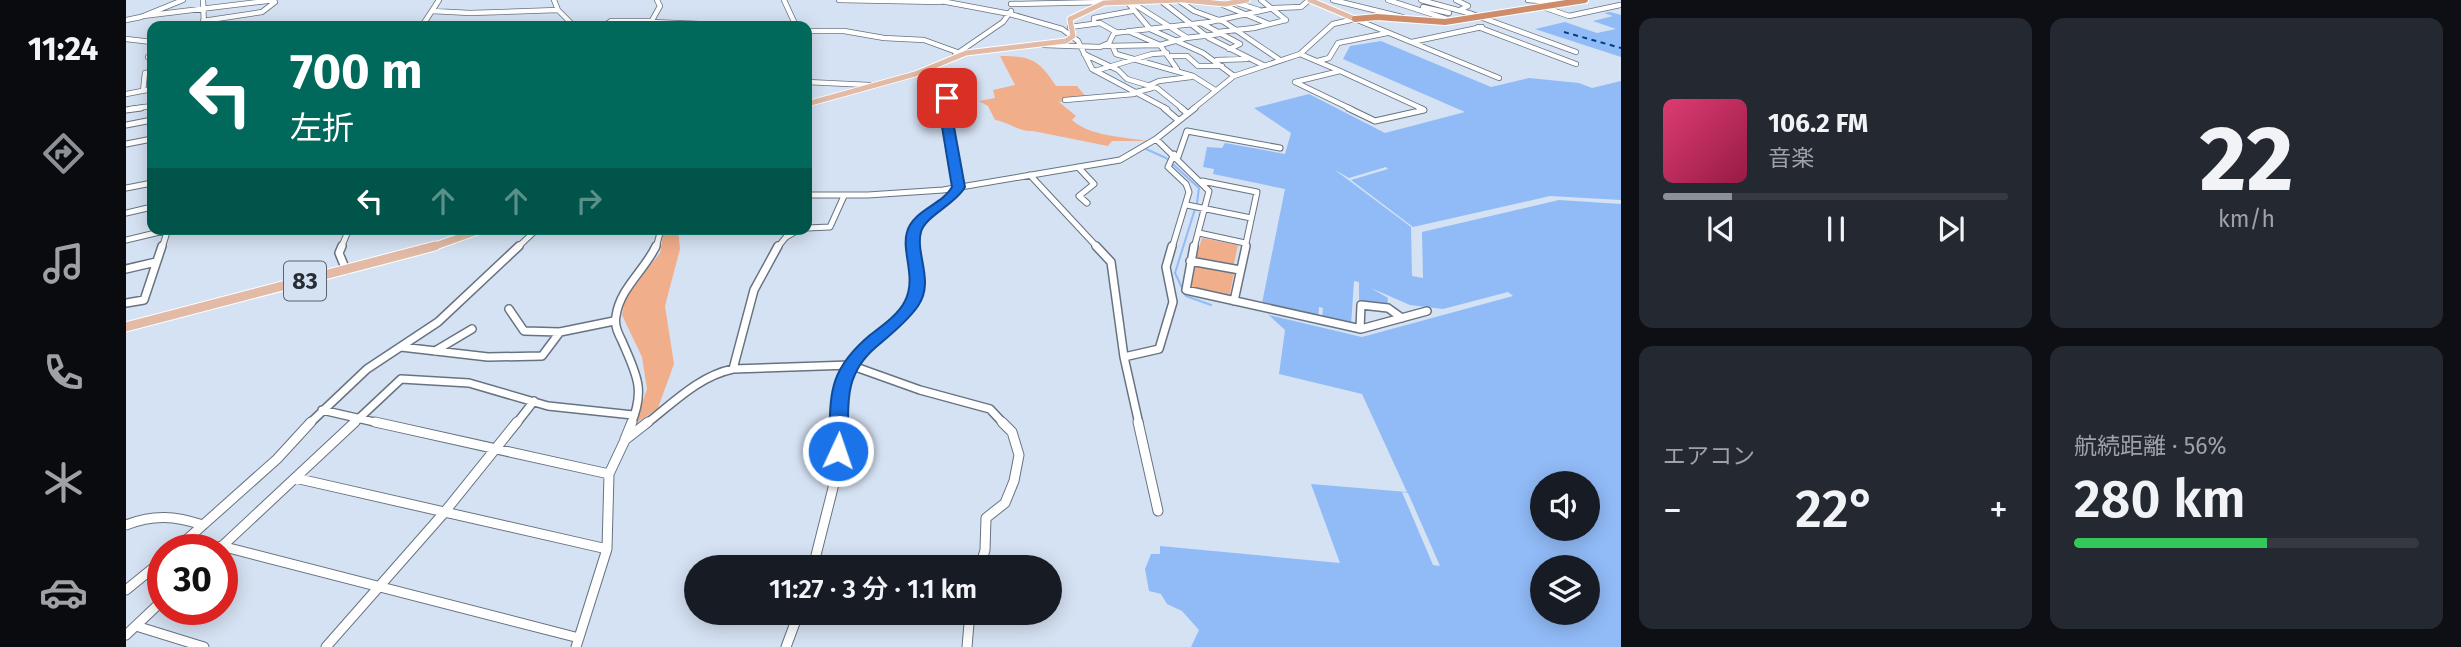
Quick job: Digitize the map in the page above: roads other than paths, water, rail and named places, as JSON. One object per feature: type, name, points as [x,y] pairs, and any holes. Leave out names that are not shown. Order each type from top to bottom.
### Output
[{"type":"highway","points":[[1355,19],[1377,17],[1453,21],[1585,0]]},
{"type":"main road","points":[[812,102],[926,70],[956,54],[1062,42],[1073,36],[1070,19],[1093,3],[1117,1],[1132,4],[1182,0],[1237,3],[1247,0]]},
{"type":"main road","points":[[1309,0],[1355,19]]},
{"type":"main road","name":"83","points":[[126,327],[346,270],[466,235]]},
{"type":"street","points":[[143,16],[183,0]]},
{"type":"street","points":[[203,0],[203,21]]},
{"type":"street","points":[[126,20],[267,0],[275,2],[262,12],[218,21]]},
{"type":"street","points":[[425,21],[439,0]]},
{"type":"street","points":[[554,0],[558,10],[569,21]]},
{"type":"street","points":[[652,21],[660,6],[657,0]]},
{"type":"street","points":[[785,0],[794,21]]},
{"type":"street","points":[[839,0],[939,1],[1046,23],[1073,36],[1095,71],[1170,111],[1178,120]]},
{"type":"street","points":[[1182,0],[1194,11],[1238,30],[1280,60]]},
{"type":"street","points":[[1211,0],[1270,24]]},
{"type":"street","points":[[1228,0],[1259,11],[1279,22]]},
{"type":"street","points":[[1083,51],[1104,46],[1160,45],[1286,19],[1261,0]]},
{"type":"street","points":[[1070,27],[1094,23],[1106,25],[1116,32],[1150,29],[1218,20],[1274,8],[1301,7],[1309,0]]},
{"type":"street","points":[[1333,0],[1392,10],[1427,21]]},
{"type":"street","points":[[1421,0],[1461,10],[1468,5],[1456,0]]},
{"type":"street","points":[[1528,0],[1567,2]]},
{"type":"street","points":[[1604,0],[1620,5]]},
{"type":"street","points":[[1161,1],[1204,36],[1263,65]]},
{"type":"street","points":[[1386,1],[1453,21]]},
{"type":"street","points":[[812,31],[844,31],[884,38],[919,39],[956,54],[1010,14],[1011,2],[1093,3]]},
{"type":"street","points":[[1440,2],[1576,52]]},
{"type":"street","points":[[1345,14],[1358,3]]},
{"type":"street","points":[[1358,3],[1413,20]]},
{"type":"street","points":[[1186,38],[1166,26],[1151,12],[1132,4],[1132,11],[1150,29],[1216,61],[1225,72],[1234,76]]},
{"type":"street","points":[[1543,6],[1569,16],[1620,5]]},
{"type":"street","points":[[1392,10],[1419,6],[1449,13]]},
{"type":"street","points":[[1400,12],[1408,7]]},
{"type":"street","points":[[432,11],[470,13],[558,10]]},
{"type":"street","points":[[1094,23],[1094,18],[1132,11]]},
{"type":"street","points":[[1412,42],[1506,23],[1487,15]]},
{"type":"street","points":[[812,195],[844,196],[959,187],[1120,160],[1156,139],[1234,76],[1300,54],[1333,24],[1355,19],[1499,78]]},
{"type":"street","points":[[1200,23],[1240,44],[1229,49]]},
{"type":"street","points":[[1478,27],[1576,64]]},
{"type":"street","points":[[1127,31],[1160,45],[1169,54],[1177,69]]},
{"type":"street","points":[[1104,46],[1116,32]]},
{"type":"street","points":[[1318,61],[1329,58],[1335,46],[1342,41],[1388,33]]},
{"type":"street","points":[[126,39],[147,41]]},
{"type":"street","points":[[1044,45],[1083,51],[1114,67],[1127,79],[1162,91],[1187,113]]},
{"type":"street","points":[[1112,47],[1116,54],[1132,62],[1177,69],[1215,90]]},
{"type":"street","points":[[1095,71],[1152,54],[1187,56],[1198,66],[1222,66]]},
{"type":"street","points":[[1300,54],[1318,61],[1340,71],[1352,77],[1424,110],[1375,121],[1295,82],[1340,71]]},
{"type":"street","points":[[1216,61],[1247,59]]},
{"type":"street","points":[[1194,77],[1198,66]]},
{"type":"street","points":[[816,555],[836,468],[841,389],[850,365],[912,303],[918,282],[913,233],[920,221],[954,195],[959,187],[948,127],[948,99],[932,89],[926,70]]},
{"type":"street","points":[[143,90],[147,73]]},
{"type":"street","points":[[1150,85],[1164,80],[1194,77]]},
{"type":"street","points":[[812,82],[869,85]]},
{"type":"street","points":[[1065,100],[1133,93],[1152,88],[1150,85]]},
{"type":"street","points":[[126,93],[147,90]]},
{"type":"street","points":[[126,110],[147,107]]},
{"type":"street","points":[[126,125],[147,121]]},
{"type":"street","points":[[1280,148],[1187,131],[1168,167],[1189,189],[1198,207],[1199,233],[1186,276],[1186,290],[1360,329],[1427,311]]},
{"type":"street","points":[[1124,357],[1159,349],[1173,302],[1166,276],[1167,263],[1209,191],[1156,139]]},
{"type":"street","points":[[126,144],[147,140]]},
{"type":"street","points":[[1078,167],[1094,184],[1079,196],[1087,203]]},
{"type":"street","points":[[1030,175],[1111,262],[1124,357],[1158,511]]},
{"type":"street","points":[[1201,181],[1257,192],[1234,301]]},
{"type":"street","points":[[126,188],[147,184]]},
{"type":"street","points":[[812,228],[831,227],[844,196]]},
{"type":"street","points":[[1198,207],[1251,218]]},
{"type":"street","points":[[126,213],[147,208]]},
{"type":"street","points":[[1199,233],[1245,243]]},
{"type":"street","points":[[126,240],[147,235]]},
{"type":"street","points":[[126,303],[144,300],[166,235]]},
{"type":"street","points":[[346,235],[339,253],[346,270]]},
{"type":"street","points":[[447,242],[461,235]]},
{"type":"street","points":[[192,534],[277,458],[322,410],[378,360],[438,322],[531,235]]},
{"type":"street","points":[[238,552],[378,587],[578,643],[607,549],[609,474],[625,440],[640,396],[637,370],[614,321],[621,296],[650,261],[659,235]]},
{"type":"street","points":[[733,369],[741,324],[762,270],[786,235]]},
{"type":"street","points":[[1191,261],[1240,270]]},
{"type":"street","points":[[126,269],[156,262]]},
{"type":"street","points":[[1360,329],[1362,305],[1367,303],[1388,308],[1402,318]]},
{"type":"street","points":[[509,309],[524,331],[559,332],[614,321]]},
{"type":"street","points":[[435,351],[472,329]]},
{"type":"street","points":[[400,347],[488,357],[542,356],[559,332]]},
{"type":"street","points":[[625,440],[701,381],[733,369],[850,365],[920,390],[990,409],[1012,432],[1018,445],[1018,468],[1005,503],[986,519],[984,555]]},
{"type":"street","points":[[235,534],[401,379],[469,383],[548,406],[633,415]]},
{"type":"street","points":[[326,647],[443,514],[534,401]]},
{"type":"street","points":[[322,410],[609,474]]},
{"type":"street","points":[[295,478],[443,514],[607,549]]},
{"type":"street","points":[[126,525],[169,514],[202,525]]},
{"type":"street","points":[[126,590],[147,573]]},
{"type":"street","points":[[126,635],[147,615]]},
{"type":"street","points":[[786,647],[794,625]]},
{"type":"street","points":[[967,647],[969,625]]},
{"type":"street","points":[[136,626],[204,647]]},
{"type":"water","points":[[1604,13],[1621,15],[1621,57],[1535,29],[1565,22],[1597,33],[1616,29],[1593,21],[1613,16]]},
{"type":"water","points":[[1381,41],[1491,87],[1529,78],[1579,83],[1592,88],[1621,81],[1621,647],[1191,647],[1199,630],[1182,611],[1167,604],[1161,594],[1149,591],[1145,569],[1151,554],[1160,554],[1160,546],[1340,563],[1311,484],[1407,492],[1362,394],[1279,374],[1285,330],[1261,308],[1285,189],[1213,174],[1214,169],[1203,167],[1207,147],[1222,148],[1225,143],[1285,154],[1291,133],[1254,108],[1309,94],[1385,133],[1465,112],[1343,59],[1350,46]]},
{"type":"waterway","points":[[1146,149],[1166,158],[1199,188],[1197,203]]},
{"type":"waterway","points":[[1195,209],[1175,273],[1186,296],[1211,305]]}]
